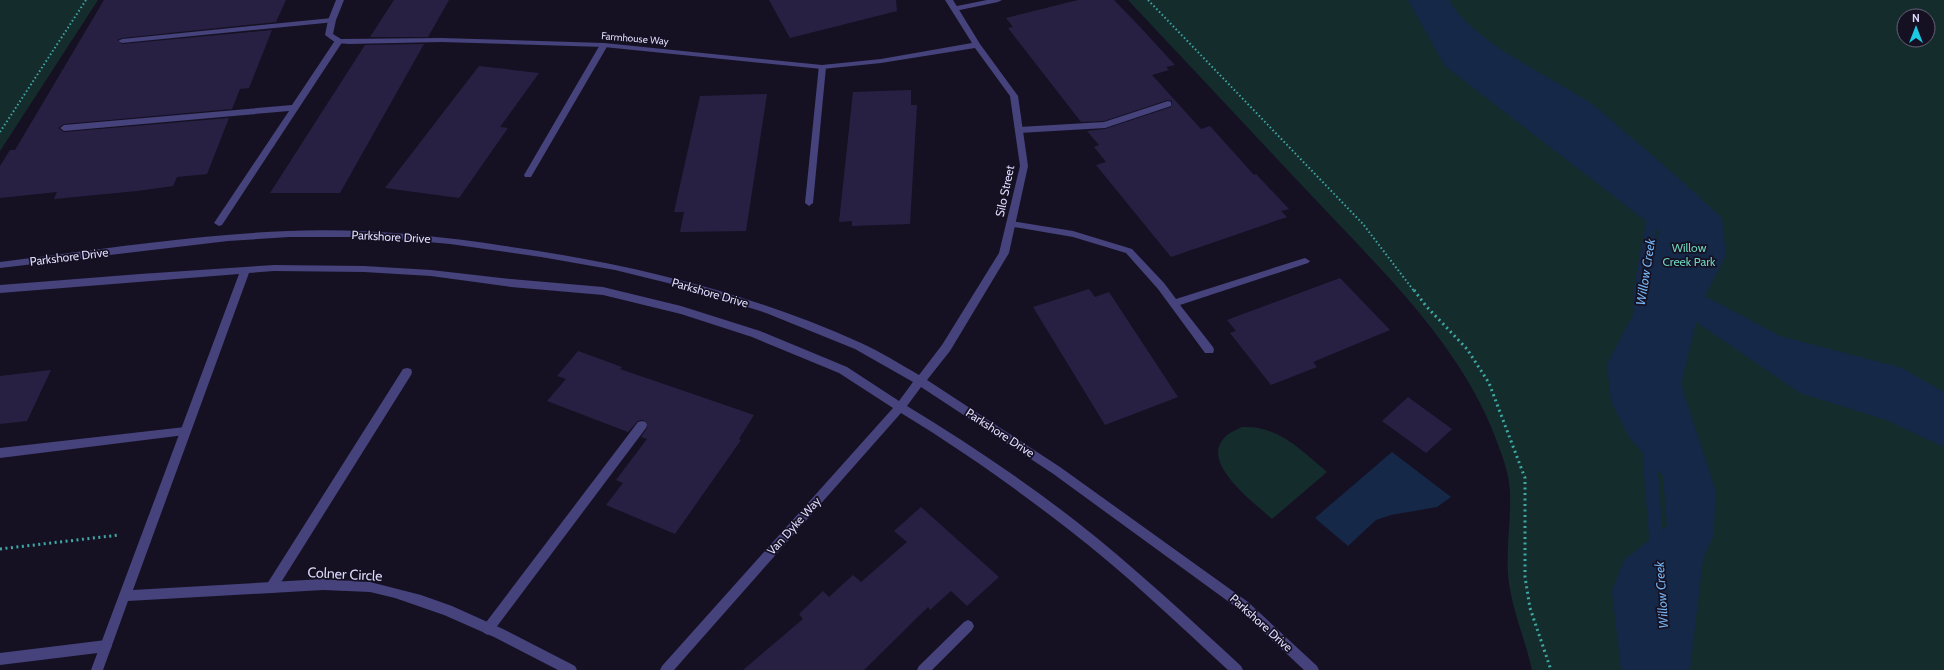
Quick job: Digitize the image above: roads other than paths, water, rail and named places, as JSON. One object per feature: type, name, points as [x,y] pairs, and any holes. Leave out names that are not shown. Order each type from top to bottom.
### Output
[{"type":"street","points":[[219,222],[293,108],[339,41],[329,35],[332,20],[340,0]]},
{"type":"street","name":"Silo Street","points":[[920,381],[946,348],[1004,253],[1024,166],[1014,96],[977,45],[949,0]]},
{"type":"street","points":[[955,9],[998,0]]},
{"type":"street","points":[[122,41],[332,20]]},
{"type":"street","name":"Farmhouse Way","points":[[339,41],[497,40],[604,45],[822,67],[881,61],[977,45]]},
{"type":"street","points":[[528,175],[604,45]]},
{"type":"street","points":[[809,203],[822,67]]},
{"type":"street","points":[[1019,130],[1105,125],[1168,104]]},
{"type":"street","points":[[64,128],[293,108]]},
{"type":"street","points":[[1010,224],[1073,234],[1129,251],[1161,286],[1209,350]]},
{"type":"street","name":"Parkshore Drive","points":[[0,265],[177,244],[289,234],[373,234],[450,241],[541,254],[615,267],[691,286],[769,310],[859,346],[920,381],[1056,470],[1244,606],[1312,670]]},
{"type":"street","points":[[1174,303],[1305,261]]},
{"type":"street","name":"Parkshore Drive","points":[[0,289],[274,268],[356,269],[431,273],[511,283],[603,291],[680,310],[756,334],[843,370],[954,440],[1073,526],[1159,599],[1236,670]]},
{"type":"street","points":[[97,670],[150,531],[185,431],[245,270]]},
{"type":"street","points":[[271,588],[407,372]]},
{"type":"street","name":"Van Dyke Way","points":[[666,670],[900,407],[920,381]]},
{"type":"street","points":[[488,629],[642,425]]},
{"type":"street","points":[[0,453],[185,431]]},
{"type":"street","name":"Colner Circle","points":[[125,596],[330,585],[368,587],[411,597],[488,629],[571,670]]},
{"type":"street","points":[[923,670],[968,626]]},
{"type":"street","points":[[0,659],[106,646]]},
{"type":"water","points":[[1408,0],[1449,0],[1460,16],[1494,44],[1514,58],[1575,93],[1596,107],[1722,218],[1726,255],[1705,296],[1780,336],[1902,368],[1944,392],[1944,447],[1886,420],[1800,393],[1696,322],[1681,384],[1716,492],[1713,537],[1703,559],[1690,670],[1621,670],[1612,591],[1624,560],[1667,526],[1663,476],[1629,437],[1611,401],[1607,364],[1638,305],[1659,231],[1445,66]]},
{"type":"water","points":[[1392,452],[1451,497],[1437,507],[1391,515],[1376,520],[1348,546],[1315,518]]},
{"type":"waterway","name":"Willow Creek","points":[[1640,322],[1638,305],[1654,213],[1651,211]]},
{"type":"waterway","name":"Willow Creek","points":[[1649,446],[1657,551]]},
{"type":"park label","name":"Willow Creek Park","points":[[1689,255]]}]
